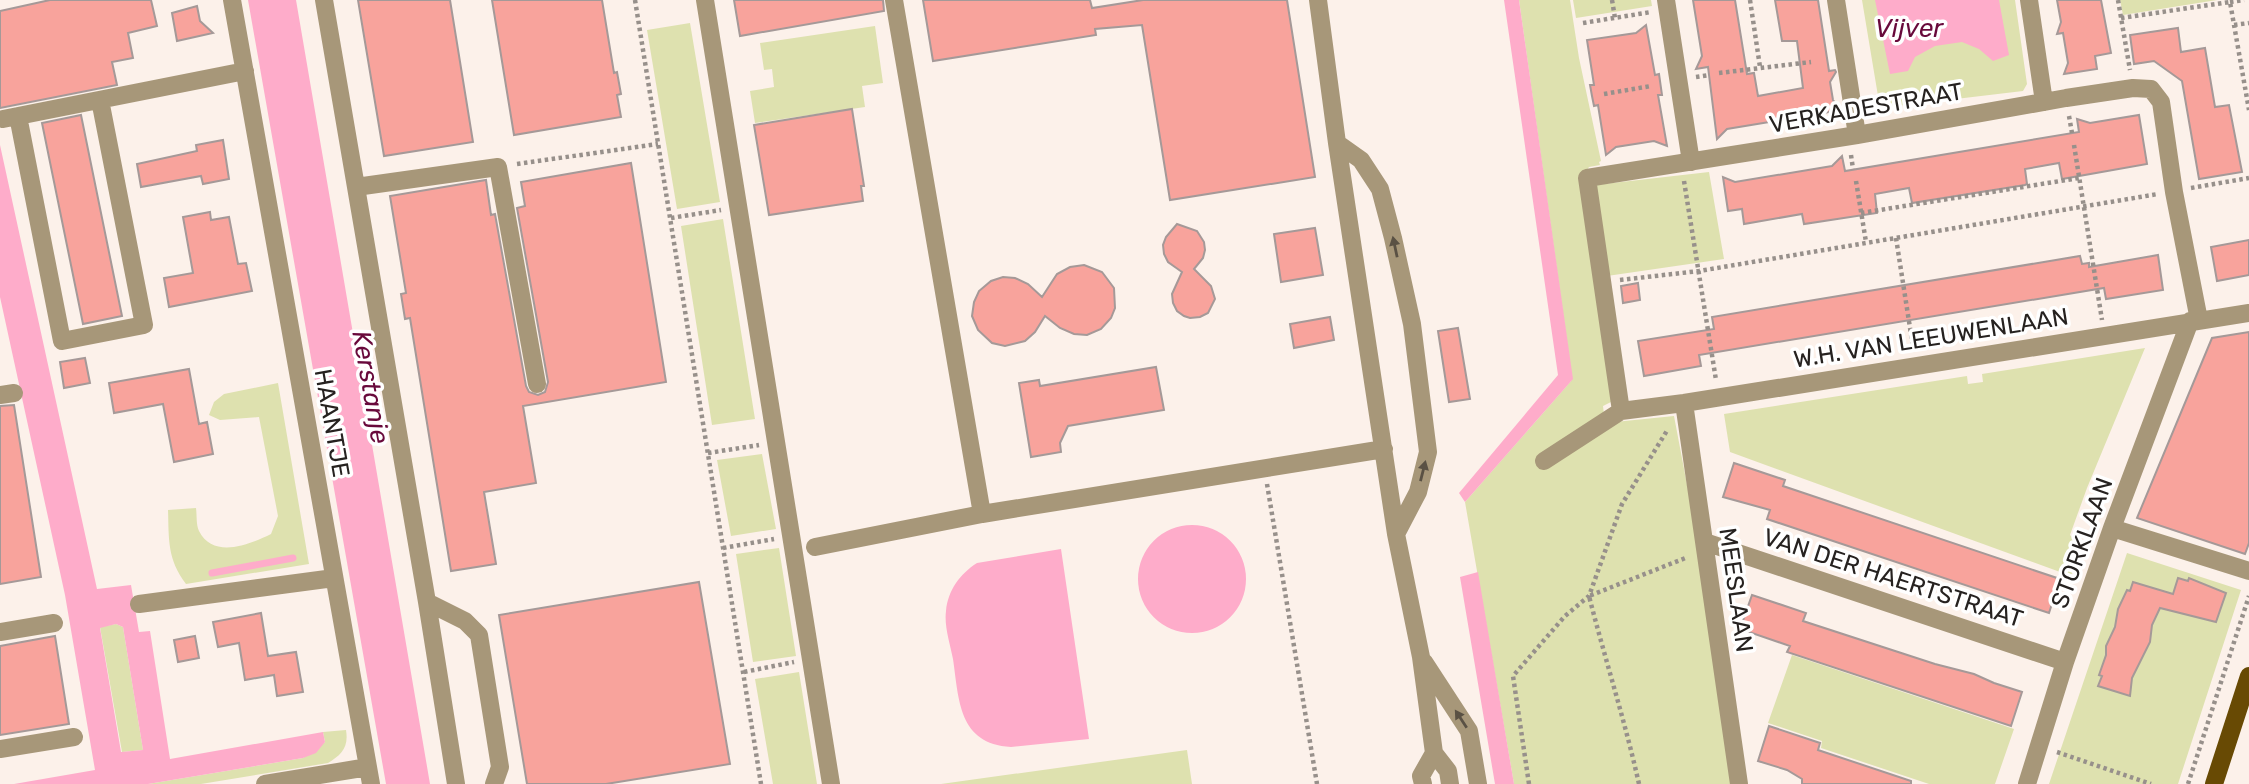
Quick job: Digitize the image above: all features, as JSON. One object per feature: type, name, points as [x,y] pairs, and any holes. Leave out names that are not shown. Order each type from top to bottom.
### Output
[{"type":"main road","points":[[2214,784],[2249,676]]},
{"type":"street","name":"HAANTJE","points":[[232,0],[369,775]]},
{"type":"street","points":[[324,0],[456,784]]},
{"type":"street","points":[[705,0],[831,784]]},
{"type":"street","points":[[894,0],[982,514]]},
{"type":"street","points":[[1318,0],[1396,534],[1421,657],[1434,752],[1448,771],[1450,784]]},
{"type":"street","points":[[1836,0],[1857,135]]},
{"type":"street","points":[[2029,0],[2043,102]]},
{"type":"street","points":[[1667,5],[1686,162]]},
{"type":"street","points":[[100,100],[144,325],[62,341],[10,117],[245,71]]},
{"type":"street","points":[[2133,88],[2151,89],[2161,103],[2194,321]]},
{"type":"street","name":"VERKADESTRAAT","points":[[1622,411],[1587,178],[2133,88]]},
{"type":"street","points":[[1337,143],[1361,160],[1380,189],[1394,238],[1412,324],[1428,452],[1418,492],[1396,534]]},
{"type":"street","points":[[356,187],[498,167],[537,384]]},
{"type":"street","name":"W.H. VAN LEEUWENLAAN","points":[[1622,411],[1719,398],[2249,313]]},
{"type":"street","points":[[2224,316],[2225,335]]},
{"type":"street","name":"STORKLAAN","points":[[2027,784],[2065,662],[2112,528],[2194,321]]},
{"type":"street","name":"MEESLAAN","points":[[1684,403],[1739,784]]},
{"type":"street","points":[[1544,461],[1622,411]]},
{"type":"street","points":[[815,547],[982,514],[1384,449]]},
{"type":"street","points":[[2112,528],[2249,571]]},
{"type":"street","name":"VAN DER HAERTSTRAAT","points":[[1706,548],[2065,662]]},
{"type":"street","points":[[139,604],[334,578]]},
{"type":"street","points":[[427,602],[465,621],[479,635],[500,767],[494,784]]},
{"type":"street","points":[[0,632],[54,623]]},
{"type":"street","points":[[1421,657],[1469,731],[1478,784]]},
{"type":"street","points":[[0,749],[75,737]]},
{"type":"street","points":[[1423,784],[1422,776],[1434,752]]},
{"type":"street","points":[[265,784],[369,775]]},
{"type":"path","points":[[635,0],[761,784]]},
{"type":"path","points":[[1612,0],[1615,18]]},
{"type":"path","points":[[1750,0],[1760,67]]},
{"type":"path","points":[[2118,0],[2133,88]]},
{"type":"path","points":[[2121,18],[2244,0]]},
{"type":"path","points":[[2230,2],[2249,110]]},
{"type":"path","points":[[1583,23],[1667,5]]},
{"type":"path","points":[[2234,25],[2249,23]]},
{"type":"path","points":[[1719,74],[1811,62]]},
{"type":"path","points":[[1604,94],[1651,86]]},
{"type":"path","points":[[498,167],[659,144]]},
{"type":"path","points":[[2074,145],[2104,335]]},
{"type":"path","points":[[1686,162],[1699,271],[1719,398]]},
{"type":"path","points":[[1861,213],[2079,177]]},
{"type":"path","points":[[1602,282],[1699,271],[2249,178]]},
{"type":"path","points":[[1856,181],[1866,242]]},
{"type":"path","points":[[671,218],[738,207]]},
{"type":"path","points":[[1896,237],[1915,365]]},
{"type":"path","points":[[1639,784],[1590,596],[1622,504],[1684,403]]},
{"type":"path","points":[[708,453],[776,442]]},
{"type":"path","points":[[1264,468],[1317,784]]},
{"type":"path","points":[[723,548],[791,536]]},
{"type":"path","points":[[1529,784],[1513,676],[1564,616],[1590,596],[1706,548]]},
{"type":"path","points":[[2188,784],[2249,596]]},
{"type":"path","points":[[744,672],[811,658]]},
{"type":"path","points":[[2039,746],[2151,784]]},
{"type":"green space","points":[[1519,0],[1570,0],[1579,58],[1601,161],[1600,165],[1589,167],[1584,175],[1613,401],[1603,406],[1605,423],[1674,416],[1699,548],[1734,784],[1514,784],[1465,502],[1572,377]]},
{"type":"green space","points":[[1573,0],[1651,0],[1652,6],[1576,18]]},
{"type":"green space","points":[[1862,0],[2015,0],[2027,84],[2023,91],[1880,108]]},
{"type":"green space","points":[[2120,0],[2217,0],[2123,15]]},
{"type":"green space","points":[[690,23],[720,202],[677,209],[647,30]]},
{"type":"green space","points":[[875,26],[883,83],[862,86],[865,107],[755,123],[750,91],[774,87],[772,69],[764,70],[760,43]]},
{"type":"green space","points":[[1709,172],[1724,259],[1607,276],[1595,185]]},
{"type":"green space","points":[[723,219],[755,419],[712,425],[681,226]]},
{"type":"green space","points":[[2145,348],[2070,535],[2080,546],[2071,576],[1730,452],[1724,414],[1967,376],[1968,384],[1983,382],[1982,374]]},
{"type":"green space","points":[[278,383],[309,564],[186,584],[172,557],[168,510],[196,508],[199,531],[205,540],[213,545],[232,547],[271,534],[278,516],[259,417],[220,420],[209,415],[214,402],[224,394]]},
{"type":"green space","points":[[762,454],[776,529],[731,536],[717,460]]},
{"type":"green space","points":[[779,548],[796,656],[753,662],[736,554]]},
{"type":"green space","points":[[2127,553],[2241,590],[2178,784],[2049,784]]},
{"type":"green space","points":[[116,624],[123,627],[143,750],[122,752],[100,627]]},
{"type":"green space","points":[[1792,655],[2014,729],[1995,784],[1929,784],[1821,748],[1822,741],[1768,723]]},
{"type":"green space","points":[[799,672],[817,784],[773,784],[755,679]]},
{"type":"green space","points":[[346,730],[343,750],[328,763],[201,784],[148,784],[303,758],[325,742],[323,732]]},
{"type":"green space","points":[[1187,750],[1192,784],[941,784]]},
{"type":"water","points":[[248,0],[296,0],[430,784],[386,784]]},
{"type":"water","points":[[1504,0],[1519,0],[1573,379],[1465,502],[1459,493],[1558,375]]},
{"type":"water","name":"Vijver","points":[[1875,0],[1999,0],[2009,55],[1993,61],[1979,49],[1962,42],[1935,46],[1915,57],[1908,71],[1890,74]]},
{"type":"water","points":[[0,145],[97,589],[131,585],[139,632],[150,631],[170,759],[323,732],[325,742],[316,753],[303,758],[148,784],[14,784],[95,770],[65,595],[0,297]],"holes":[[[116,624],[123,627],[143,750],[121,752],[100,628]]]},
{"type":"water","points":[[1192,525],[1213,529],[1230,541],[1242,558],[1246,579],[1242,600],[1230,617],[1213,629],[1192,633],[1171,629],[1154,617],[1142,600],[1138,579],[1142,558],[1154,541],[1171,529]]},
{"type":"water","points":[[1061,549],[1089,739],[1011,747],[994,744],[980,738],[971,728],[960,704],[946,623],[949,596],[960,577],[977,563]]},
{"type":"water","points":[[1478,572],[1514,784],[1495,784],[1460,577]]},
{"type":"building","points":[[50,0],[151,0],[157,26],[128,33],[133,58],[112,62],[117,85],[0,108],[0,11]]},
{"type":"building","points":[[358,0],[450,0],[473,142],[384,156]]},
{"type":"building","points":[[492,0],[602,0],[614,73],[617,72],[621,94],[617,95],[621,117],[514,135]]},
{"type":"building","points":[[734,0],[883,0],[884,11],[740,36]]},
{"type":"building","points":[[923,0],[1090,0],[1092,8],[1143,0],[1287,0],[1315,177],[1170,200],[1142,25],[1095,29],[1096,35],[933,61]]},
{"type":"building","points":[[1693,0],[1735,0],[1747,74],[1754,73],[1758,96],[1803,88],[1797,41],[1782,41],[1775,0],[1818,0],[1829,71],[1836,72],[1830,82],[1833,100],[1841,110],[1727,129],[1717,139],[1708,67],[1696,69],[1702,56]]},
{"type":"building","points":[[2057,0],[2101,0],[2111,53],[2095,56],[2097,69],[2064,74],[2068,63],[2063,33],[2057,34],[2061,22]]},
{"type":"building","points":[[197,6],[200,21],[213,33],[177,41],[172,13]]},
{"type":"building","points":[[1646,25],[1655,75],[1659,74],[1662,95],[1658,95],[1667,146],[1654,141],[1616,147],[1606,155],[1598,105],[1594,106],[1590,85],[1594,85],[1587,40],[1636,33]]},
{"type":"building","points":[[2178,28],[2181,52],[2205,48],[2215,107],[2229,105],[2242,172],[2199,179],[2182,81],[2154,61],[2134,64],[2130,35]]},
{"type":"building","points":[[852,109],[864,186],[861,186],[863,201],[769,215],[754,125]]},
{"type":"building","points":[[81,115],[122,316],[83,324],[42,123]]},
{"type":"building","points":[[2139,115],[2147,164],[2062,179],[2059,163],[2025,169],[2025,185],[1912,203],[1909,188],[1875,194],[1877,213],[1804,224],[1802,214],[1744,224],[1742,209],[1728,211],[1723,177],[1735,182],[1832,166],[1842,156],[1845,171],[2079,132],[2077,119],[2090,123]]},
{"type":"building","points":[[223,140],[229,179],[203,184],[201,176],[141,187],[137,164],[197,151],[196,145]]},
{"type":"building","points":[[631,163],[666,382],[523,406],[536,483],[484,492],[496,564],[451,571],[410,318],[405,319],[401,294],[406,293],[390,196],[486,180],[491,215],[495,214],[526,386],[529,392],[538,395],[545,392],[548,382],[517,208],[525,206],[521,182]]},
{"type":"building","points":[[210,212],[211,220],[229,217],[238,264],[246,263],[252,291],[169,307],[164,278],[193,273],[183,217]]},
{"type":"building","points":[[1177,224],[1197,231],[1204,242],[1203,258],[1194,269],[1211,286],[1215,299],[1208,313],[1200,317],[1184,316],[1177,311],[1173,303],[1172,294],[1182,272],[1168,262],[1163,245]]},
{"type":"building","points":[[1315,228],[1323,275],[1281,282],[1274,234]]},
{"type":"building","points":[[2249,240],[2249,275],[2217,281],[2211,247]]},
{"type":"building","points":[[2158,255],[2163,290],[2106,299],[2104,288],[1699,355],[1701,366],[1644,376],[1638,341],[1714,329],[1712,317],[2080,256],[2082,264],[2089,263],[2089,267]]},
{"type":"building","points":[[1084,265],[1102,272],[1114,288],[1115,308],[1111,318],[1101,329],[1087,335],[1074,334],[1060,328],[1045,316],[1035,332],[1025,341],[1005,346],[992,343],[978,330],[972,316],[974,302],[979,291],[991,281],[1003,277],[1015,278],[1028,284],[1042,297],[1057,274],[1070,267]]},
{"type":"building","points":[[1638,283],[1640,300],[1623,303],[1621,286]]},
{"type":"building","points":[[1330,317],[1334,340],[1294,348],[1290,324]]},
{"type":"building","points":[[1458,328],[1470,399],[1449,402],[1438,331]]},
{"type":"building","points":[[2249,332],[2249,543],[2245,554],[2137,518],[2212,338]]},
{"type":"building","points":[[85,358],[90,383],[64,388],[60,362]]},
{"type":"building","points":[[1156,367],[1164,410],[1068,426],[1060,443],[1061,452],[1031,457],[1019,383],[1039,380],[1040,386]]},
{"type":"building","points":[[189,369],[199,424],[207,422],[213,454],[174,462],[163,404],[114,413],[109,383]]},
{"type":"building","points":[[14,405],[41,577],[0,584],[0,406]]},
{"type":"building","points":[[1734,463],[1785,480],[1783,486],[2060,579],[2049,613],[1767,519],[1770,510],[1723,497]]},
{"type":"building","points":[[2178,578],[2188,581],[2189,578],[2226,593],[2216,622],[2160,608],[2152,625],[2150,642],[2132,678],[2130,696],[2098,686],[2106,646],[2127,590],[2130,591],[2133,582],[2173,594]]},
{"type":"building","points":[[699,582],[730,764],[606,784],[527,784],[499,615]]},
{"type":"building","points":[[1752,595],[1806,613],[1803,621],[1974,674],[2022,692],[2011,726],[1787,652],[1790,646],[1740,629]]},
{"type":"building","points":[[261,613],[268,656],[296,652],[303,692],[277,696],[274,675],[245,680],[239,643],[218,647],[213,622]]},
{"type":"building","points":[[55,636],[69,724],[0,735],[0,646]]},
{"type":"building","points":[[195,636],[199,658],[178,662],[174,640]]},
{"type":"building","points":[[1769,726],[1820,743],[1818,750],[1911,781],[1911,784],[1802,784],[1802,779],[1787,770],[1758,761]]},
{"type":"waterway","points":[[212,573],[293,558]]},
{"type":"water label","name":"Kerstanje","points":[[371,387]]}]
